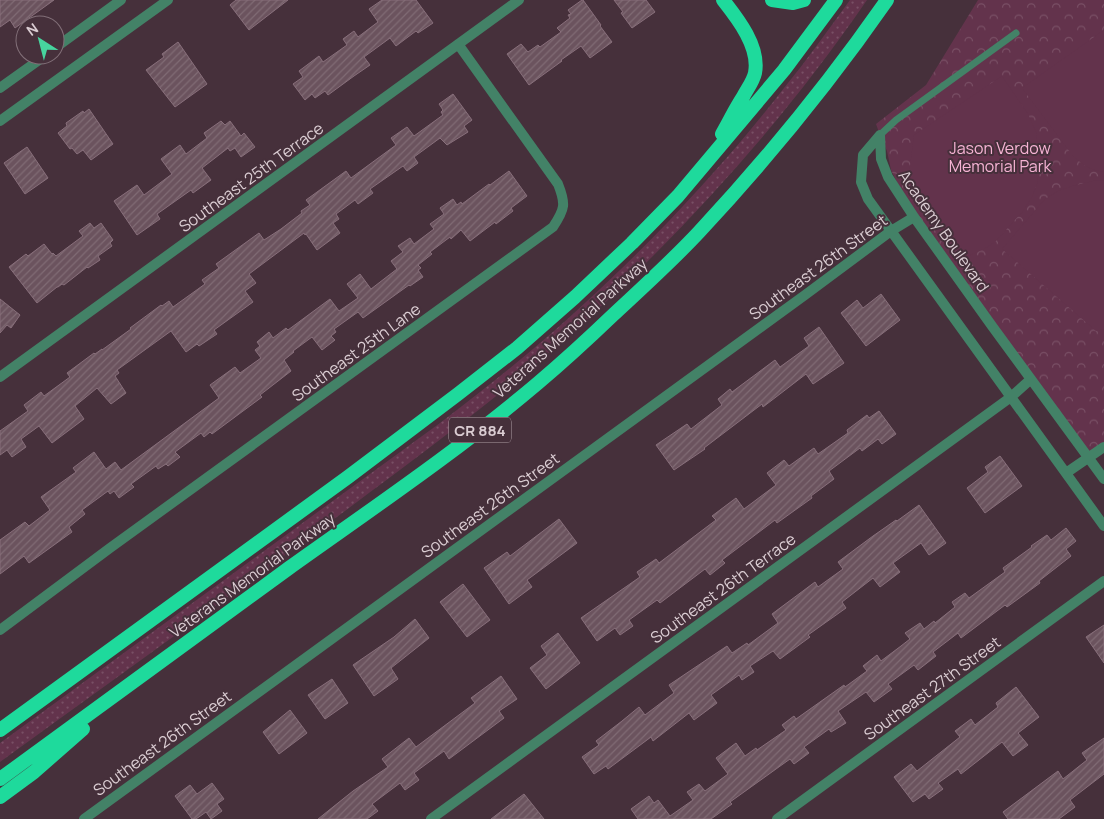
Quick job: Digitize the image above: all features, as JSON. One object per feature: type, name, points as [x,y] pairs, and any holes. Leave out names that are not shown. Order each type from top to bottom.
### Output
[{"type":"highway","points":[[706,163],[752,82],[755,72],[755,57],[749,40],[741,24],[724,0]]},
{"type":"highway","points":[[772,0],[793,3],[804,0]]},
{"type":"highway","name":"Veterans Memorial Parkway","points":[[0,730],[348,477],[517,348],[575,297],[678,196],[784,70],[836,0]]},
{"type":"highway","name":"Veterans Memorial Parkway","points":[[0,780],[288,569],[393,495],[484,427],[538,383],[653,278],[697,234],[749,177],[818,94],[887,0]]},
{"type":"highway","points":[[0,796],[34,772],[149,672]]},
{"type":"street","points":[[65,41],[121,0]]},
{"type":"street","points":[[0,121],[168,0]]},
{"type":"street","name":"Southeast 25th Terrace","points":[[0,377],[519,0]]},
{"type":"street","name":"Southeast 25th Lane","points":[[0,630],[553,227],[562,214],[564,199],[558,184],[458,44]]},
{"type":"street","points":[[0,88],[32,65]]},
{"type":"street","points":[[880,135],[863,156],[861,182],[868,199],[1104,526]]},
{"type":"street","name":"Academy Boulevard","points":[[880,135],[881,159],[888,177],[914,217],[1104,479]]},
{"type":"street","name":"Southeast 26th Street","points":[[84,819],[891,231],[914,217]]},
{"type":"street","name":"Southeast 26th Terrace","points":[[431,819],[1011,397],[1031,379]]},
{"type":"street","points":[[1066,474],[1104,446]]},
{"type":"street","name":"Southeast 27th Street","points":[[777,819],[1104,581]]},
{"type":"lane","points":[[880,135],[896,120],[1016,33]]},
{"type":"green space","points":[[850,0],[867,0],[806,84],[740,164],[669,240],[566,338],[475,413],[381,484],[0,762],[0,743],[440,423],[569,318],[639,252],[714,172],[793,77]]},
{"type":"green space","name":"Jason Verdow Memorial Park","points":[[978,0],[1104,0],[1104,447],[1088,458],[914,217],[891,170],[887,151],[876,124],[926,85]]},
{"type":"green space","points":[[1104,30],[1104,172],[1087,167],[1073,156],[1022,88]]},
{"type":"green space","points":[[1002,76],[1028,114],[1036,132],[1040,164],[1037,184],[1032,197],[1023,211],[995,242],[966,257],[909,175],[914,135]]},
{"type":"green space","points":[[1104,180],[1104,329],[1096,331],[1002,249],[1045,199],[1058,191],[1072,186]]},
{"type":"building","points":[[0,0],[54,0],[33,15],[15,15],[15,28],[10,20],[0,27]]},
{"type":"building","points":[[236,0],[288,0],[249,30],[230,5]]},
{"type":"building","points":[[382,0],[416,0],[433,23],[418,33],[416,31],[396,46],[390,38],[364,57],[370,65],[328,95],[325,91],[315,98],[312,94],[305,100],[293,84],[303,77],[299,71],[319,56],[323,62],[347,45],[343,39],[354,31],[358,37],[378,22],[369,9]]},
{"type":"building","points":[[582,0],[612,42],[590,58],[581,46],[529,85],[507,54],[521,44],[528,52],[538,45],[540,47],[561,32],[557,28],[570,18],[568,15],[571,14],[568,10]]},
{"type":"building","points":[[614,0],[646,0],[655,12],[632,28]]},
{"type":"building","points":[[178,42],[207,84],[175,107],[146,70],[164,57],[162,54]]},
{"type":"building","points":[[453,94],[472,120],[464,126],[468,132],[447,145],[440,138],[414,157],[418,163],[407,171],[403,166],[370,189],[373,193],[358,204],[355,200],[336,214],[339,219],[333,223],[340,233],[317,250],[304,233],[249,274],[256,283],[245,291],[253,302],[214,330],[217,334],[186,352],[171,331],[117,370],[119,373],[115,376],[126,393],[111,404],[97,388],[75,406],[84,419],[52,443],[39,426],[21,439],[26,447],[12,457],[7,450],[0,455],[0,431],[28,411],[24,405],[41,392],[44,396],[70,377],[67,373],[94,353],[102,350],[161,305],[169,301],[173,307],[205,284],[202,280],[219,268],[216,264],[259,233],[264,240],[281,229],[310,205],[306,200],[346,171],[351,178],[396,145],[391,138],[407,127],[414,136],[443,115],[441,112],[443,110],[439,104]]},
{"type":"building","points":[[89,109],[113,144],[91,160],[83,150],[77,154],[72,148],[70,149],[58,133],[67,126],[66,123]]},
{"type":"building","points":[[221,121],[225,125],[230,121],[241,136],[244,133],[255,147],[241,157],[235,148],[230,151],[228,148],[202,168],[211,180],[193,193],[191,190],[157,214],[160,219],[137,235],[114,201],[137,185],[144,195],[172,174],[161,159],[180,145],[186,154],[207,138],[204,133]]},
{"type":"building","points":[[27,147],[48,178],[25,194],[4,163]]},
{"type":"building","points":[[509,171],[527,196],[511,208],[513,211],[470,241],[461,230],[451,239],[450,237],[430,252],[432,254],[418,265],[421,268],[418,270],[423,277],[363,318],[358,312],[334,329],[336,332],[331,336],[335,340],[322,350],[312,337],[284,360],[291,371],[260,395],[262,397],[212,434],[210,432],[204,437],[201,433],[175,452],[180,457],[168,466],[166,464],[158,469],[156,466],[131,484],[134,487],[119,498],[114,491],[110,494],[108,491],[82,510],[85,514],[69,527],[72,532],[29,563],[24,556],[0,574],[0,540],[25,522],[29,526],[50,510],[41,497],[76,472],[73,468],[94,452],[106,469],[115,462],[121,470],[219,398],[210,385],[235,367],[240,373],[261,358],[255,350],[260,346],[257,342],[269,332],[273,338],[286,328],[288,330],[330,299],[339,311],[358,298],[347,284],[360,274],[371,289],[397,269],[391,261],[403,252],[398,246],[410,238],[414,244],[434,229],[430,224],[444,214],[440,208],[453,199],[457,205],[461,202],[462,204]]},
{"type":"building","points":[[90,223],[94,228],[101,223],[113,240],[110,243],[112,246],[98,256],[100,260],[87,267],[64,285],[62,284],[57,287],[37,303],[9,267],[26,254],[28,256],[44,244],[56,256],[83,236],[79,231]]},
{"type":"building","points":[[881,294],[900,320],[866,346],[841,313],[857,300],[863,308]]},
{"type":"building","points":[[0,299],[20,315],[11,328],[7,325],[0,333]]},
{"type":"building","points":[[819,327],[844,363],[813,384],[806,374],[763,407],[762,404],[705,449],[674,470],[656,445],[687,424],[691,429],[722,405],[718,399],[730,389],[732,392],[775,360],[780,367],[809,346],[804,338]]},
{"type":"building","points":[[879,411],[896,434],[882,444],[878,439],[862,451],[860,448],[829,471],[834,479],[811,496],[812,498],[777,523],[775,520],[722,560],[725,563],[710,575],[705,569],[660,603],[657,600],[629,620],[633,626],[620,635],[615,628],[597,641],[581,618],[640,577],[637,572],[656,559],[659,563],[716,520],[712,516],[736,498],[744,509],[776,485],[767,473],[784,460],[789,466],[814,448],[818,454],[848,433],[847,430],[867,415],[869,418]]},
{"type":"building","points":[[1000,456],[1022,486],[985,513],[967,488],[988,472],[985,467]]},
{"type":"building","points":[[919,505],[946,543],[929,555],[921,543],[893,563],[900,572],[880,587],[873,578],[842,602],[846,608],[808,635],[810,637],[780,659],[773,651],[750,666],[754,672],[742,680],[739,675],[711,695],[717,703],[694,720],[689,713],[653,741],[651,737],[608,769],[606,766],[594,774],[582,757],[599,745],[596,741],[639,707],[645,715],[674,693],[669,685],[727,646],[732,653],[747,643],[748,645],[778,623],[772,614],[815,582],[818,587],[843,569],[838,562]]},
{"type":"building","points":[[559,519],[577,543],[527,580],[532,587],[509,604],[484,568],[507,552],[510,556]]},
{"type":"building","points":[[1066,528],[1076,541],[1066,549],[1071,556],[1039,581],[1040,583],[1007,607],[1005,605],[961,638],[958,633],[933,652],[936,656],[918,670],[914,665],[888,684],[892,689],[874,702],[866,692],[838,711],[846,723],[831,732],[829,729],[804,747],[809,753],[794,764],[790,759],[730,802],[732,804],[711,819],[638,819],[631,809],[649,796],[654,803],[658,800],[670,816],[693,800],[687,792],[699,784],[705,791],[728,774],[716,758],[736,743],[745,756],[756,748],[757,750],[786,730],[782,725],[794,716],[796,719],[867,671],[863,666],[877,655],[881,661],[910,639],[905,633],[920,623],[924,629],[934,621],[935,623],[955,607],[952,602],[965,593],[969,598],[1005,572],[1003,568],[1031,546],[1047,535],[1051,540]]},
{"type":"building","points":[[463,584],[490,620],[467,637],[440,602]]},
{"type":"building","points":[[415,619],[429,638],[391,668],[398,679],[374,696],[353,665],[394,637]]},
{"type":"building","points":[[1104,625],[1104,663],[1086,637]]},
{"type":"building","points":[[558,633],[580,663],[546,689],[530,668],[547,655],[541,646]]},
{"type":"building","points":[[501,676],[517,699],[499,711],[504,718],[449,759],[444,751],[414,773],[419,780],[405,790],[400,783],[372,804],[378,811],[367,819],[318,819],[353,791],[388,767],[382,759],[409,738],[416,747],[475,703],[471,698]]},
{"type":"building","points":[[332,679],[348,703],[325,719],[308,695]]},
{"type":"building","points":[[1016,687],[1039,717],[1018,733],[1028,745],[1013,756],[1002,742],[961,774],[958,769],[938,783],[943,789],[929,799],[925,794],[913,802],[894,777],[911,764],[917,771],[960,737],[955,731],[971,719],[975,725],[998,707],[996,703]]},
{"type":"building","points":[[290,710],[307,733],[279,754],[263,732]]},
{"type":"building","points":[[1104,738],[1104,774],[1070,800],[1075,807],[1059,819],[1008,819],[1003,812],[1058,771],[1063,779],[1087,760],[1082,753]]},
{"type":"building","points":[[212,783],[224,799],[217,804],[222,811],[211,819],[206,812],[196,819],[192,819],[175,796],[190,785],[197,794]]},
{"type":"building","points":[[524,794],[544,819],[491,819]]}]
